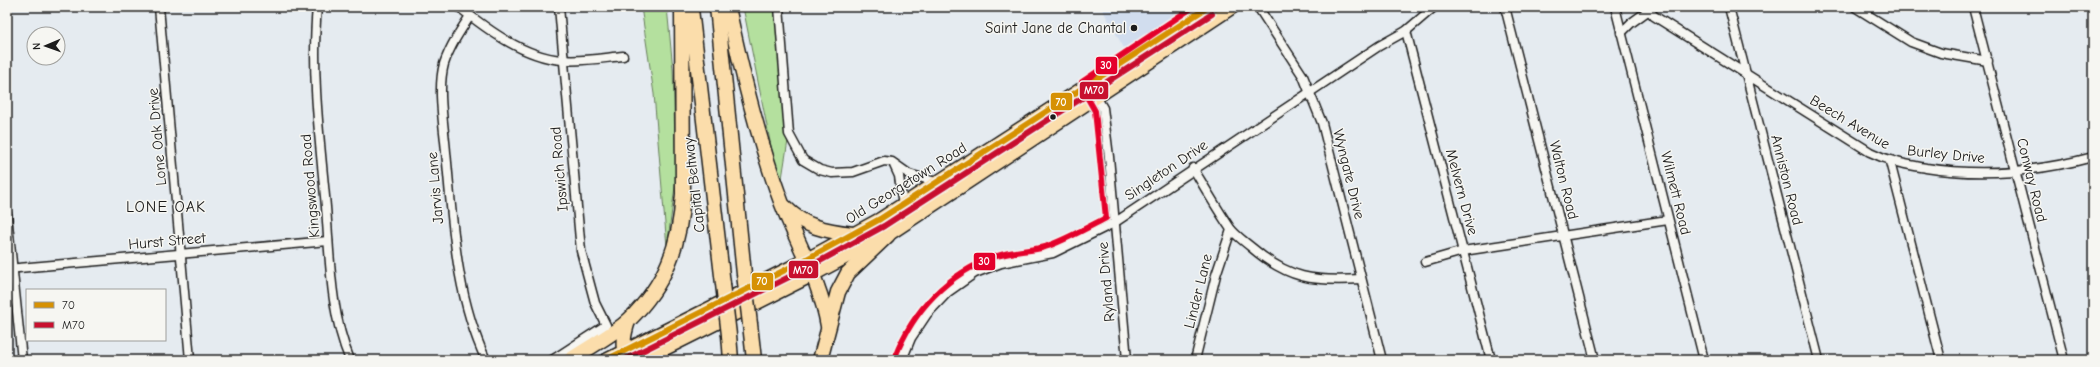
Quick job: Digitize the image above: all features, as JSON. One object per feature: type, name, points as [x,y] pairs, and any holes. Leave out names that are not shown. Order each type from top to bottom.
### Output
[{"type":"highway","points":[[570,360],[628,321],[659,283],[668,266],[676,245],[682,219],[684,194],[684,79],[682,7]]},
{"type":"highway","name":"Capital Beltway","points":[[690,7],[731,360]]},
{"type":"highway","points":[[717,7],[754,360]]},
{"type":"highway","points":[[728,7],[751,110],[763,152],[782,204],[825,304],[828,326]]},
{"type":"highway","points":[[782,204],[795,218],[804,223],[817,228],[853,234]]},
{"type":"highway","points":[[820,360],[838,292],[848,273],[888,235]]},
{"type":"highway","points":[[625,356],[623,336],[628,321]]},
{"type":"main road","name":"Old Georgetown Road","points":[[606,360],[625,356],[903,206],[1208,7]]},
{"type":"main road","points":[[643,360],[813,276],[888,235],[1233,7]]},
{"type":"street","name":"Lone Oak Drive","points":[[159,7],[190,360]]},
{"type":"street","name":"Kingswood Road","points":[[317,7],[314,36],[316,95],[328,241],[334,301],[345,348],[350,360]]},
{"type":"street","points":[[459,7],[470,16],[514,44],[530,52],[563,61],[623,56]]},
{"type":"street","name":"Ipswich Road","points":[[552,360],[606,325],[595,303],[581,251],[559,7]]},
{"type":"street","points":[[779,7],[789,134],[803,160],[820,170],[832,173],[853,172],[884,161],[892,162],[909,174],[939,183]]},
{"type":"street","name":"Wyngate Drive","points":[[1258,7],[1303,76],[1322,123],[1382,360]]},
{"type":"street","name":"Singleton Drive","points":[[902,360],[911,338],[926,314],[948,292],[975,273],[1001,263],[1053,252],[1114,222],[1193,168],[1379,46],[1406,31],[1434,7]]},
{"type":"street","name":"Walton Road","points":[[1505,7],[1595,360]]},
{"type":"street","name":"Wilmett Road","points":[[1615,7],[1704,360]]},
{"type":"street","name":"Anniston Road","points":[[1729,7],[1819,360]]},
{"type":"street","points":[[1855,7],[1911,42],[1941,53],[1988,62]]},
{"type":"street","name":"Conway Road","points":[[1973,7],[2064,360]]},
{"type":"street","points":[[1621,33],[1647,9]]},
{"type":"street","name":"Beech Avenue","points":[[1647,9],[1746,75],[1870,152],[1890,162],[1941,360]]},
{"type":"street","name":"Jarvis Lane","points":[[470,16],[455,37],[444,64],[442,80],[443,117],[454,238],[461,290],[475,338],[486,360]]},
{"type":"street","name":"Melvern Drive","points":[[1406,31],[1491,360]]},
{"type":"street","name":"Ryland Drive","points":[[1090,85],[1103,108],[1104,115],[1127,360]]},
{"type":"street","name":"Burley Drive","points":[[1890,162],[1952,172],[1978,174],[2016,172],[2058,166],[2093,157]]},
{"type":"street","points":[[892,162],[899,176],[903,206]]},
{"type":"street","points":[[1193,168],[1231,230],[1266,261],[1296,275],[1327,281],[1361,279]]},
{"type":"street","points":[[7,214],[10,268],[22,360]]},
{"type":"street","points":[[1425,262],[1463,251],[1668,220]]},
{"type":"street","name":"Linder Lane","points":[[1195,360],[1216,275],[1231,230]]},
{"type":"street","name":"Hurst Street","points":[[10,268],[328,241]]},
{"type":"shaded area","name":"Saint Jane de Chantal","points":[[1101,7],[1186,7],[1124,48]]},
{"type":"green space","points":[[641,7],[667,7],[673,70],[676,179],[667,247],[654,94]]},
{"type":"green space","points":[[743,7],[779,7],[789,134],[780,191]]},
{"type":"transit line","name":"30","points":[[895,357],[903,340],[922,309],[934,295],[963,272],[979,263],[997,256],[1045,247],[1053,244],[1106,218],[1095,111],[1082,88],[1082,82],[1193,7]]},
{"type":"transit line","name":"70","points":[[606,360],[805,260],[880,219],[1208,7]]},
{"type":"transit line","name":"M70","points":[[624,360],[809,267],[884,226],[1212,14]]},
{"type":"place","name":"Saint Jane de Chantal","points":[[1134,28]]},
{"type":"district","name":"LONE OAK","points":[[166,206]]}]
